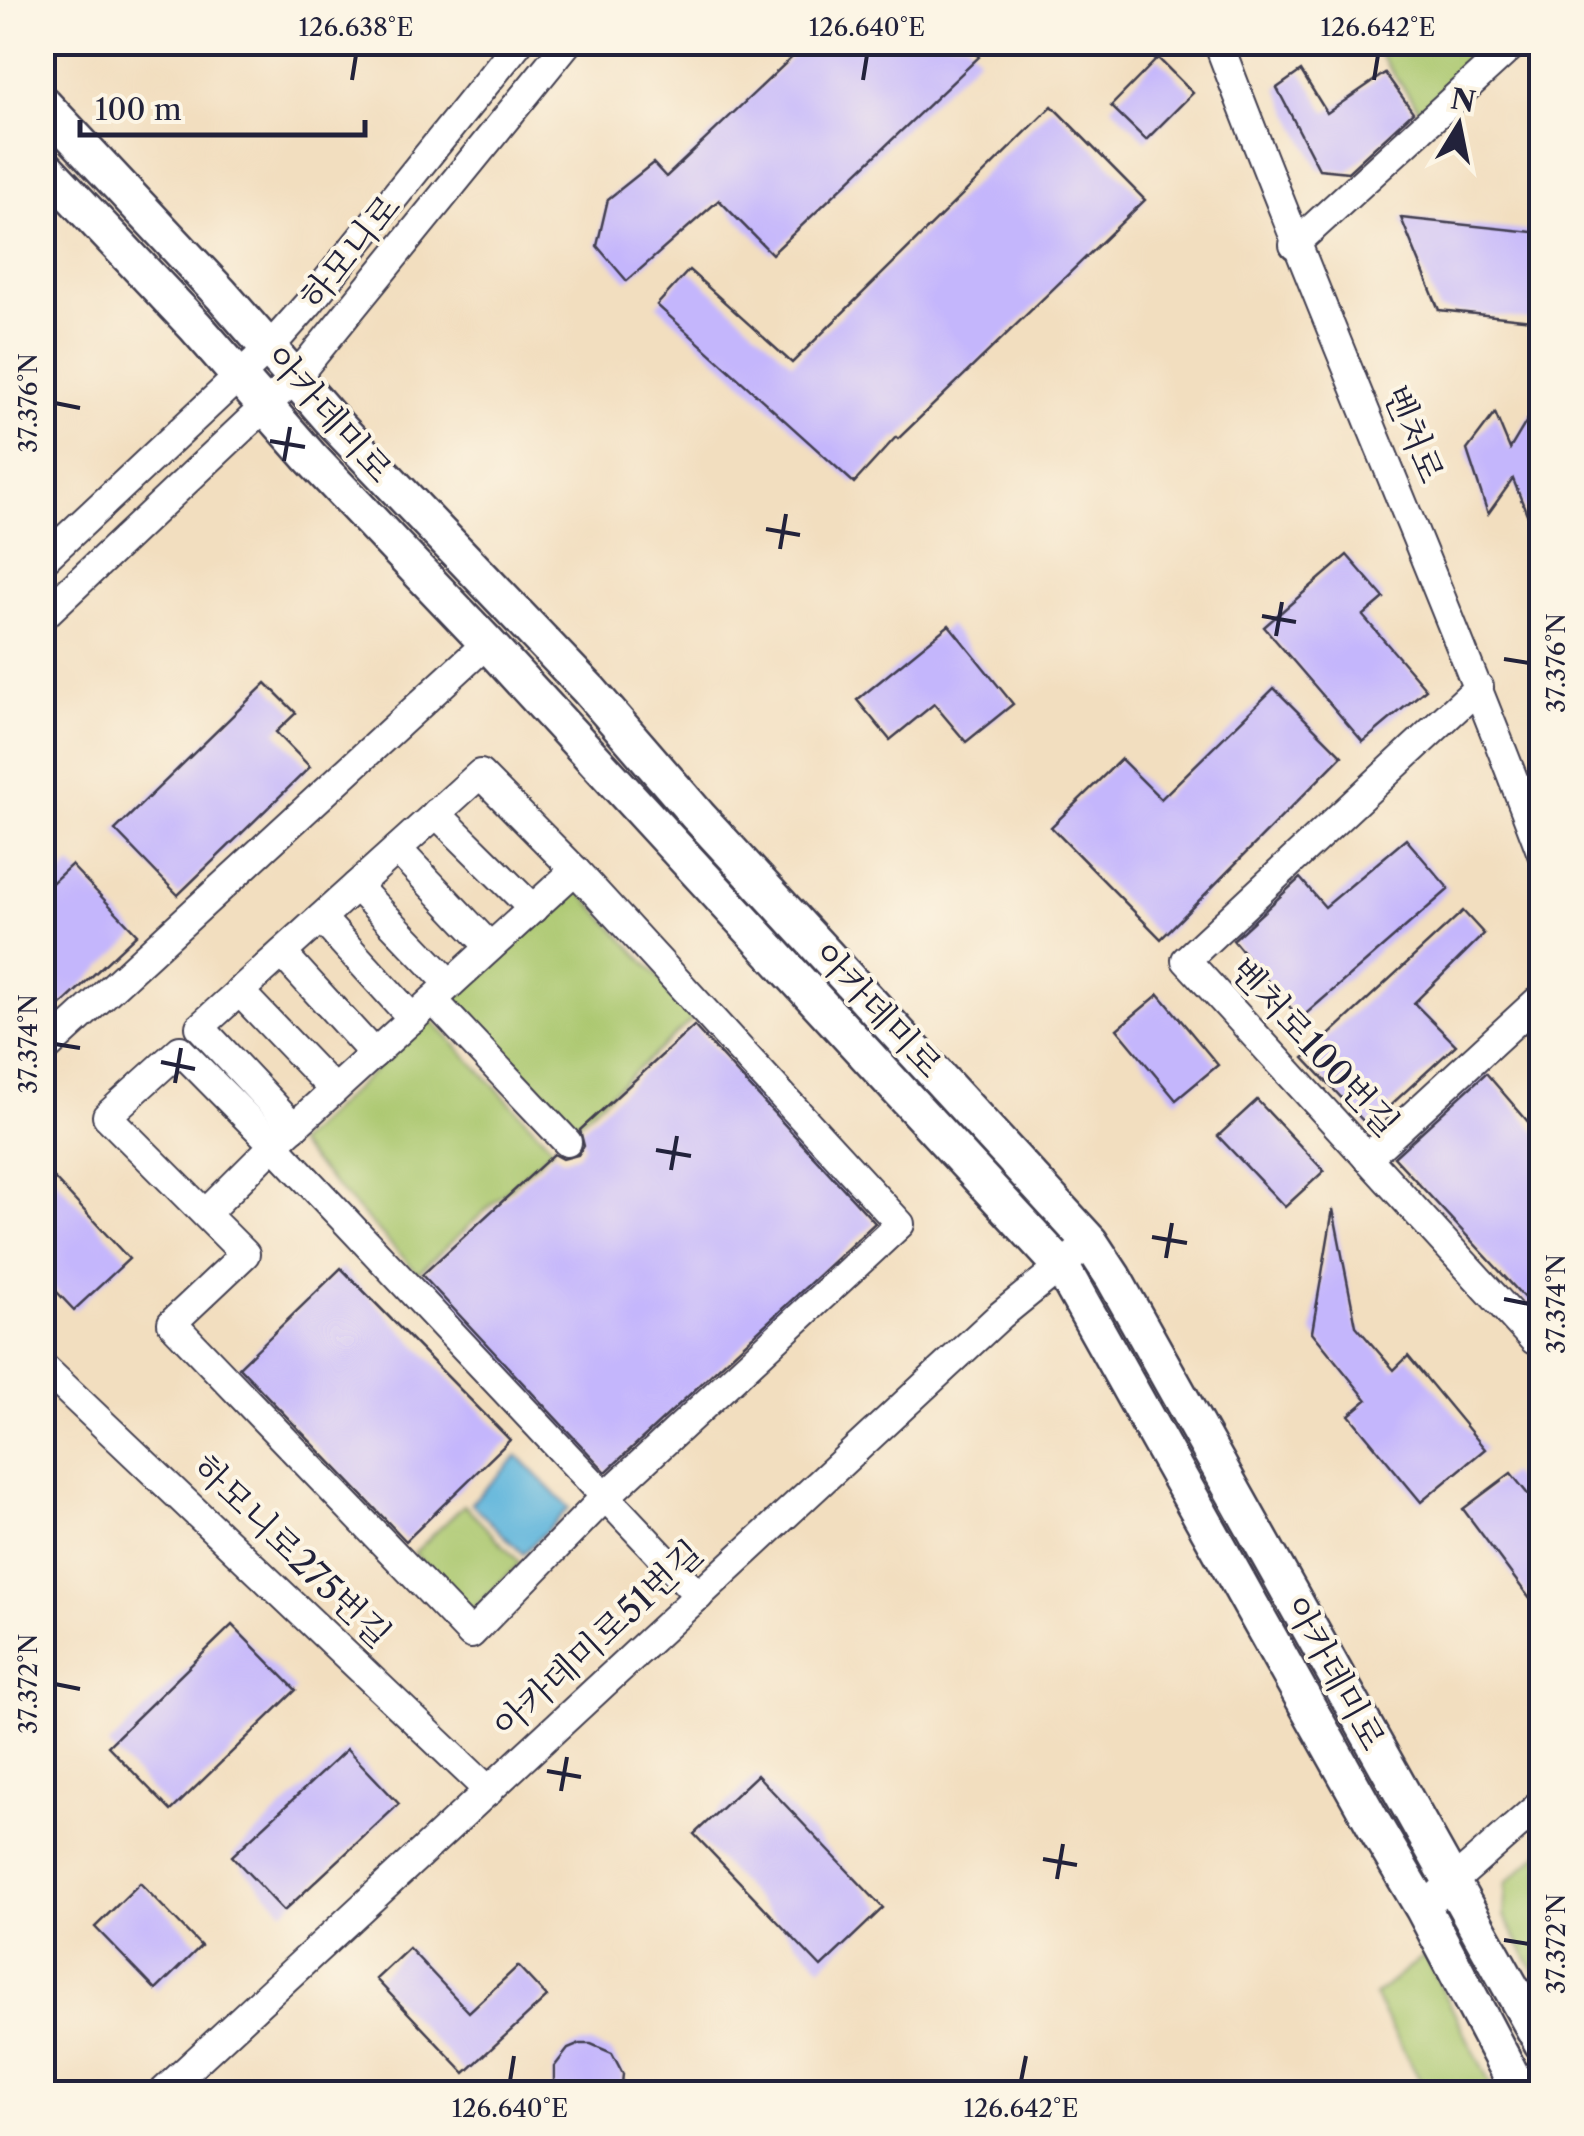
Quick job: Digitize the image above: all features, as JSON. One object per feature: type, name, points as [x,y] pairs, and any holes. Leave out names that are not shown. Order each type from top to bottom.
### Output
[{"type":"main road","name":"아카데미로","points":[[42,103],[588,690],[698,816],[1090,1242],[1542,2043]]},
{"type":"main road","name":"아카데미로","points":[[42,164],[1061,1266],[1423,1908],[1521,2094]]},
{"type":"street","name":"하모니로","points":[[42,561],[269,348],[519,42]]},
{"type":"street","name":"하모니로","points":[[42,617],[295,378],[568,42]]},
{"type":"street","name":"벤처로","points":[[1218,42],[1294,245],[1479,687],[1542,854]]},
{"type":"street","points":[[1294,245],[1516,42]]},
{"type":"street","points":[[42,1052],[487,644]]},
{"type":"street","name":"벤처로100번길","points":[[1479,687],[1186,960],[1534,1340],[1542,1344]]},
{"type":"street","points":[[284,1136],[180,1050],[107,1116],[244,1254],[172,1323],[471,1634],[605,1497],[900,1224],[576,870],[480,774],[200,1027],[284,1136],[605,1497],[699,1596]]},
{"type":"street","points":[[436,813],[533,909]]},
{"type":"street","points":[[397,849],[490,948]]},
{"type":"street","points":[[204,1214],[576,870]]},
{"type":"street","points":[[356,886],[432,1001]]},
{"type":"street","points":[[320,918],[432,1001],[567,1142]]},
{"type":"street","points":[[282,953],[374,1054]]},
{"type":"street","points":[[239,992],[334,1090]]},
{"type":"street","points":[[1367,1158],[1542,997]]},
{"type":"street","name":"아카데미로51번길","points":[[161,2094],[1001,1315],[1090,1242]]},
{"type":"street","name":"하모니로275번길","points":[[42,1366],[490,1791]]},
{"type":"street","points":[[1423,1908],[1542,1803]]},
{"type":"green space","points":[[1371,43],[1495,43],[1421,112]]},
{"type":"green space","points":[[575,886],[695,1017],[571,1129],[451,999]]},
{"type":"green space","points":[[430,1018],[553,1148],[418,1273],[296,1144]]},
{"type":"green space","points":[[464,1505],[520,1563],[471,1611],[414,1553]]},
{"type":"green space","points":[[1541,1852],[1541,1983],[1504,1916],[1506,1883]]},
{"type":"green space","points":[[1425,1955],[1495,2093],[1427,2093],[1374,1996]]},
{"type":"water","points":[[518,1456],[569,1508],[523,1554],[471,1503]]},
{"type":"building","points":[[808,42],[966,42],[979,57],[772,254],[719,200],[627,281],[597,246],[608,199],[653,163],[666,177]]},
{"type":"building","points":[[1158,58],[1193,93],[1146,140],[1111,106]]},
{"type":"building","points":[[1301,71],[1327,113],[1385,73],[1413,112],[1348,172],[1319,169],[1277,88]]},
{"type":"building","points":[[1052,106],[1145,200],[896,437],[854,483],[657,305],[689,270],[792,363]]},
{"type":"building","points":[[1401,218],[1542,233],[1542,321],[1439,310]]},
{"type":"building","points":[[1532,412],[1542,437],[1541,549],[1513,479],[1488,514],[1467,450],[1495,413],[1510,449]]},
{"type":"building","points":[[1347,555],[1384,598],[1363,616],[1426,689],[1363,742],[1264,627]]},
{"type":"building","points":[[949,625],[1013,704],[966,742],[934,704],[890,740],[857,700]]},
{"type":"building","points":[[266,683],[296,713],[276,732],[310,767],[178,895],[115,830]]},
{"type":"building","points":[[1274,688],[1342,756],[1161,939],[1051,827],[1121,759],[1161,799]]},
{"type":"building","points":[[1406,839],[1449,889],[1300,1019],[1233,940],[1300,878],[1325,907]]},
{"type":"building","points":[[71,865],[137,934],[42,1023],[42,892]]},
{"type":"building","points":[[1463,911],[1484,934],[1414,1003],[1456,1045],[1368,1126],[1304,1058]]},
{"type":"building","points":[[1159,994],[1218,1065],[1176,1100],[1117,1029]]},
{"type":"building","points":[[694,1026],[875,1223],[606,1472],[422,1275],[554,1154],[563,1159],[578,1155],[584,1146],[580,1130]]},
{"type":"building","points":[[1486,1073],[1542,1138],[1542,1317],[1394,1157]]},
{"type":"building","points":[[1257,1100],[1324,1171],[1285,1207],[1218,1136]]},
{"type":"building","points":[[42,1165],[129,1259],[74,1310],[42,1276]]},
{"type":"building","points":[[1333,1209],[1356,1326],[1394,1370],[1408,1356],[1485,1449],[1421,1502],[1349,1415],[1367,1400],[1312,1332]]},
{"type":"building","points":[[341,1268],[510,1440],[406,1541],[239,1367]]},
{"type":"building","points":[[1511,1473],[1542,1512],[1542,1615],[1463,1509]]},
{"type":"building","points":[[232,1625],[296,1690],[171,1811],[108,1746]]},
{"type":"building","points":[[347,1749],[399,1804],[284,1911],[232,1856]]},
{"type":"building","points":[[757,1775],[883,1908],[821,1967],[694,1834]]},
{"type":"building","points":[[140,1883],[201,1946],[156,1990],[95,1927]]},
{"type":"building","points":[[409,1948],[469,2012],[518,1966],[547,1997],[465,2073],[376,1979]]},
{"type":"building","points":[[580,2044],[612,2053],[623,2074],[621,2094],[554,2094],[554,2067],[568,2049]]}]
